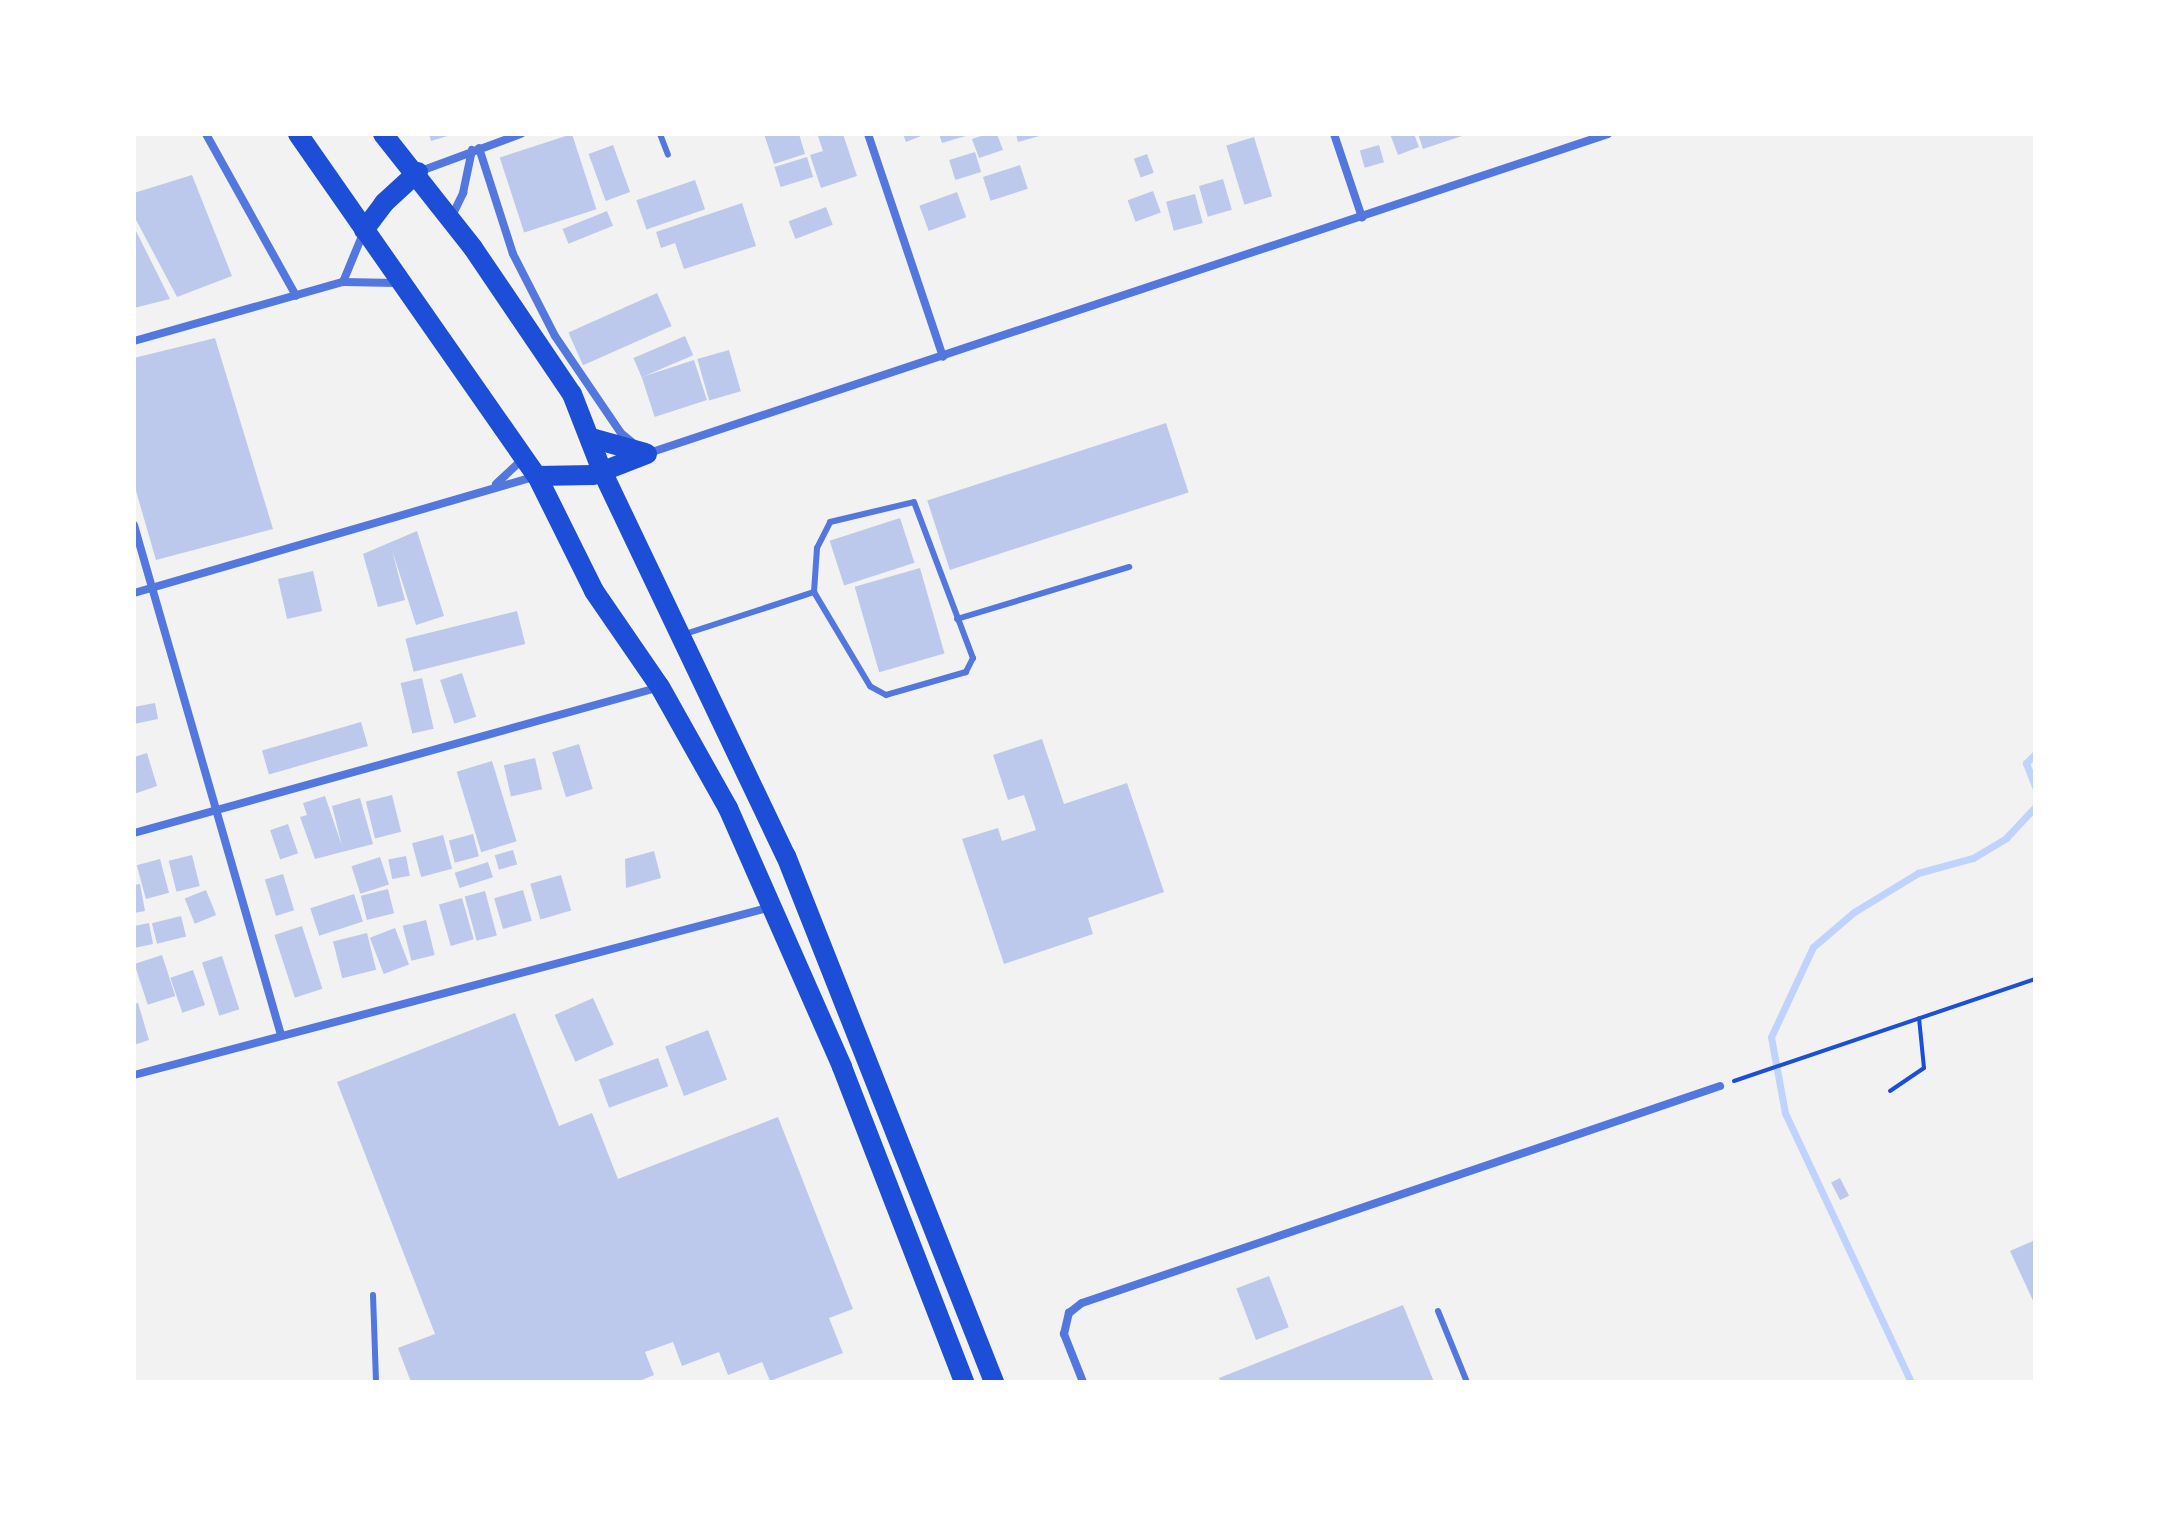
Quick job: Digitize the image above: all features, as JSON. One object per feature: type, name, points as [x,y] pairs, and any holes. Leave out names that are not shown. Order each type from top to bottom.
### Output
[{"type":"highway","points":[[298,134],[364,230],[412,291],[537,476],[594,591],[660,687],[728,808],[864,1120],[964,1382]]},
{"type":"highway","points":[[383,134],[418,172],[572,394],[602,471],[786,856],[994,1382]]},
{"type":"highway","points":[[364,230],[384,203],[418,172]]},
{"type":"highway","points":[[591,438],[638,457]]},
{"type":"highway","points":[[570,475],[586,462],[591,438]]},
{"type":"highway","points":[[537,476],[602,471],[638,457]]},
{"type":"highway","points":[[624,512],[620,487],[638,457]]},
{"type":"street","points":[[206,134],[296,296]]},
{"type":"street","points":[[418,172],[521,134]]},
{"type":"street","points":[[868,134],[943,357]]},
{"type":"street","points":[[1334,134],[1362,217]]},
{"type":"street","points":[[476,149],[513,254],[555,336],[638,457],[1608,134]]},
{"type":"street","points":[[451,218],[463,193],[476,149]]},
{"type":"street","points":[[343,282],[364,230]]},
{"type":"street","points":[[134,341],[343,282],[402,283],[412,291]]},
{"type":"street","points":[[495,484],[524,457]]},
{"type":"street","points":[[134,593],[495,484],[537,476]]},
{"type":"street","points":[[134,525],[281,1035]]},
{"type":"street","points":[[134,833],[660,687]]},
{"type":"street","points":[[134,1075],[771,907]]},
{"type":"street","points":[[1083,1382],[1064,1334],[1069,1313],[1082,1303],[1720,1086]]},
{"type":"lane","points":[[660,134],[668,155]]},
{"type":"lane","points":[[914,502],[973,658],[966,672],[886,695],[870,686],[814,592],[817,548],[830,522],[914,502]]},
{"type":"lane","points":[[957,619],[1129,567]]},
{"type":"lane","points":[[681,635],[814,592]]},
{"type":"lane","points":[[373,1295],[376,1382]]},
{"type":"lane","points":[[1438,1311],[1467,1382]]},
{"type":"path","points":[[1720,1086],[2035,979]]},
{"type":"path","points":[[1890,1091],[1924,1068],[1919,1018]]},
{"type":"building","points":[[429,134],[451,134],[451,135],[431,141]]},
{"type":"building","points":[[572,134],[596,209],[524,233],[500,157]]},
{"type":"building","points":[[764,134],[799,134],[805,154],[774,164]]},
{"type":"building","points":[[843,134],[857,176],[821,188],[810,155],[823,151],[818,136]]},
{"type":"building","points":[[903,134],[926,134],[906,142]]},
{"type":"building","points":[[939,134],[969,134],[969,135],[942,143]]},
{"type":"building","points":[[997,134],[1003,150],[979,158],[972,139]]},
{"type":"building","points":[[1016,134],[1043,134],[1043,135],[1018,142]]},
{"type":"building","points":[[1390,134],[1414,134],[1419,147],[1398,155]]},
{"type":"building","points":[[1418,134],[1465,134],[1465,135],[1423,149]]},
{"type":"building","points":[[1254,137],[1272,196],[1244,205],[1226,145]]},
{"type":"building","points":[[613,145],[630,192],[606,201],[589,154]]},
{"type":"building","points":[[1379,145],[1384,162],[1365,168],[1360,151]]},
{"type":"building","points":[[975,152],[981,172],[955,180],[949,160]]},
{"type":"building","points":[[1147,154],[1154,173],[1141,178],[1134,159]]},
{"type":"building","points":[[807,157],[813,177],[781,187],[774,167]]},
{"type":"building","points":[[1020,165],[1028,189],[991,201],[983,177]]},
{"type":"building","points":[[192,175],[232,276],[177,297],[134,216],[134,193]]},
{"type":"building","points":[[1223,179],[1232,210],[1208,217],[1199,186]]},
{"type":"building","points":[[695,180],[705,209],[646,229],[636,200]]},
{"type":"building","points":[[1153,191],[1161,213],[1135,222],[1128,200]]},
{"type":"building","points":[[957,192],[966,217],[929,231],[919,206]]},
{"type":"building","points":[[1195,194],[1203,223],[1174,231],[1166,202]]},
{"type":"building","points":[[742,203],[756,246],[684,269],[675,243],[661,248],[656,232]]},
{"type":"building","points":[[826,207],[833,225],[795,239],[789,221]]},
{"type":"building","points":[[607,211],[613,226],[568,244],[562,229]]},
{"type":"building","points":[[134,227],[170,299],[134,308]]},
{"type":"building","points":[[657,293],[672,326],[583,365],[568,332]]},
{"type":"building","points":[[685,336],[693,355],[642,377],[633,358]]},
{"type":"building","points":[[215,338],[273,529],[156,560],[134,484],[134,358]]},
{"type":"building","points":[[729,350],[741,391],[709,400],[697,359]]},
{"type":"building","points":[[694,360],[707,400],[655,417],[642,377]]},
{"type":"building","points":[[1166,423],[1189,492],[950,570],[927,501]]},
{"type":"building","points":[[900,518],[915,563],[844,586],[830,541]]},
{"type":"building","points":[[417,531],[444,616],[416,625],[392,550],[405,600],[378,607],[363,554]]},
{"type":"building","points":[[920,568],[945,654],[879,672],[855,587]]},
{"type":"building","points":[[313,571],[322,611],[287,619],[278,579]]},
{"type":"building","points":[[517,611],[525,644],[414,672],[405,639]]},
{"type":"building","points":[[462,673],[476,717],[454,724],[440,680]]},
{"type":"building","points":[[422,678],[434,729],[412,734],[401,683]]},
{"type":"building","points":[[155,703],[158,719],[134,724],[134,707]]},
{"type":"building","points":[[361,722],[368,746],[269,774],[262,750]]},
{"type":"building","points":[[1042,739],[1064,804],[1127,783],[1164,892],[1088,918],[1093,934],[1004,964],[962,839],[998,828],[1002,841],[1036,830],[1024,795],[1008,800],[993,755]]},
{"type":"building","points":[[579,744],[593,789],[566,797],[552,752]]},
{"type":"building","points":[[147,753],[157,786],[134,794],[134,757]]},
{"type":"building","points":[[535,758],[542,789],[511,796],[504,765]]},
{"type":"building","points":[[492,761],[517,841],[481,852],[457,772]]},
{"type":"building","points":[[392,795],[401,832],[375,838],[366,802]]},
{"type":"building","points":[[325,796],[342,846],[332,806],[360,798],[373,844],[315,859],[300,817],[307,815],[303,803]]},
{"type":"building","points":[[288,824],[298,853],[280,859],[270,830]]},
{"type":"building","points":[[473,834],[479,856],[455,863],[449,840]]},
{"type":"building","points":[[443,835],[452,869],[421,877],[412,843]]},
{"type":"building","points":[[513,850],[517,864],[499,870],[495,855]]},
{"type":"building","points":[[654,851],[661,878],[626,888],[625,859]]},
{"type":"building","points":[[192,855],[200,886],[176,892],[169,861]]},
{"type":"building","points":[[406,856],[410,876],[392,879],[388,859]]},
{"type":"building","points":[[380,857],[389,885],[360,894],[351,866]]},
{"type":"building","points":[[160,859],[169,893],[146,899],[137,865]]},
{"type":"building","points":[[488,862],[493,877],[460,888],[455,873]]},
{"type":"building","points":[[283,874],[294,910],[276,916],[265,880]]},
{"type":"building","points":[[561,875],[571,911],[540,919],[530,884]]},
{"type":"building","points":[[140,884],[145,911],[134,913],[134,885]]},
{"type":"building","points":[[388,889],[394,913],[367,920],[361,896]]},
{"type":"building","points":[[206,890],[216,915],[195,924],[185,899]]},
{"type":"building","points":[[523,890],[532,921],[503,929],[494,898]]},
{"type":"building","points":[[485,891],[497,935],[477,941],[465,896]]},
{"type":"building","points":[[354,894],[363,922],[319,936],[310,908]]},
{"type":"building","points":[[462,898],[474,939],[451,946],[439,905]]},
{"type":"building","points":[[181,916],[186,936],[157,944],[152,923]]},
{"type":"building","points":[[426,920],[435,955],[411,961],[403,926]]},
{"type":"building","points":[[149,923],[153,944],[134,948],[134,926]]},
{"type":"building","points":[[302,926],[322,989],[295,998],[274,935]]},
{"type":"building","points":[[395,928],[409,964],[384,974],[370,938]]},
{"type":"building","points":[[367,933],[376,970],[342,978],[333,941]]},
{"type":"building","points":[[162,955],[175,996],[148,1005],[134,964]]},
{"type":"building","points":[[222,956],[239,1009],[219,1016],[202,962]]},
{"type":"building","points":[[193,970],[205,1005],[182,1013],[170,978]]},
{"type":"building","points":[[593,998],[614,1045],[575,1062],[555,1015]]},
{"type":"building","points":[[138,1003],[149,1040],[134,1045],[134,1004]]},
{"type":"building","points":[[515,1013],[559,1126],[592,1113],[618,1179],[778,1117],[853,1309],[829,1318],[843,1353],[770,1381],[762,1362],[728,1375],[719,1352],[682,1366],[673,1342],[645,1352],[654,1375],[637,1382],[411,1382],[398,1348],[435,1334],[337,1082]]},
{"type":"building","points":[[708,1030],[727,1079],[684,1096],[665,1046]]},
{"type":"building","points":[[658,1058],[668,1086],[609,1108],[599,1080]]},
{"type":"building","points":[[1840,1178],[1849,1196],[1840,1200],[1831,1183]]},
{"type":"building","points":[[2035,1240],[2035,1305],[2010,1251]]},
{"type":"building","points":[[1269,1276],[1289,1327],[1256,1340],[1236,1289]]},
{"type":"building","points":[[1403,1305],[1434,1382],[1221,1382],[1219,1378]]},
{"type":"waterway","points":[[2035,754],[2026,763],[2035,786]]},
{"type":"waterway","points":[[1911,1382],[1785,1113],[1771,1037],[1813,947],[1854,912],[1918,873],[1973,858],[2006,838],[2035,807]]}]
